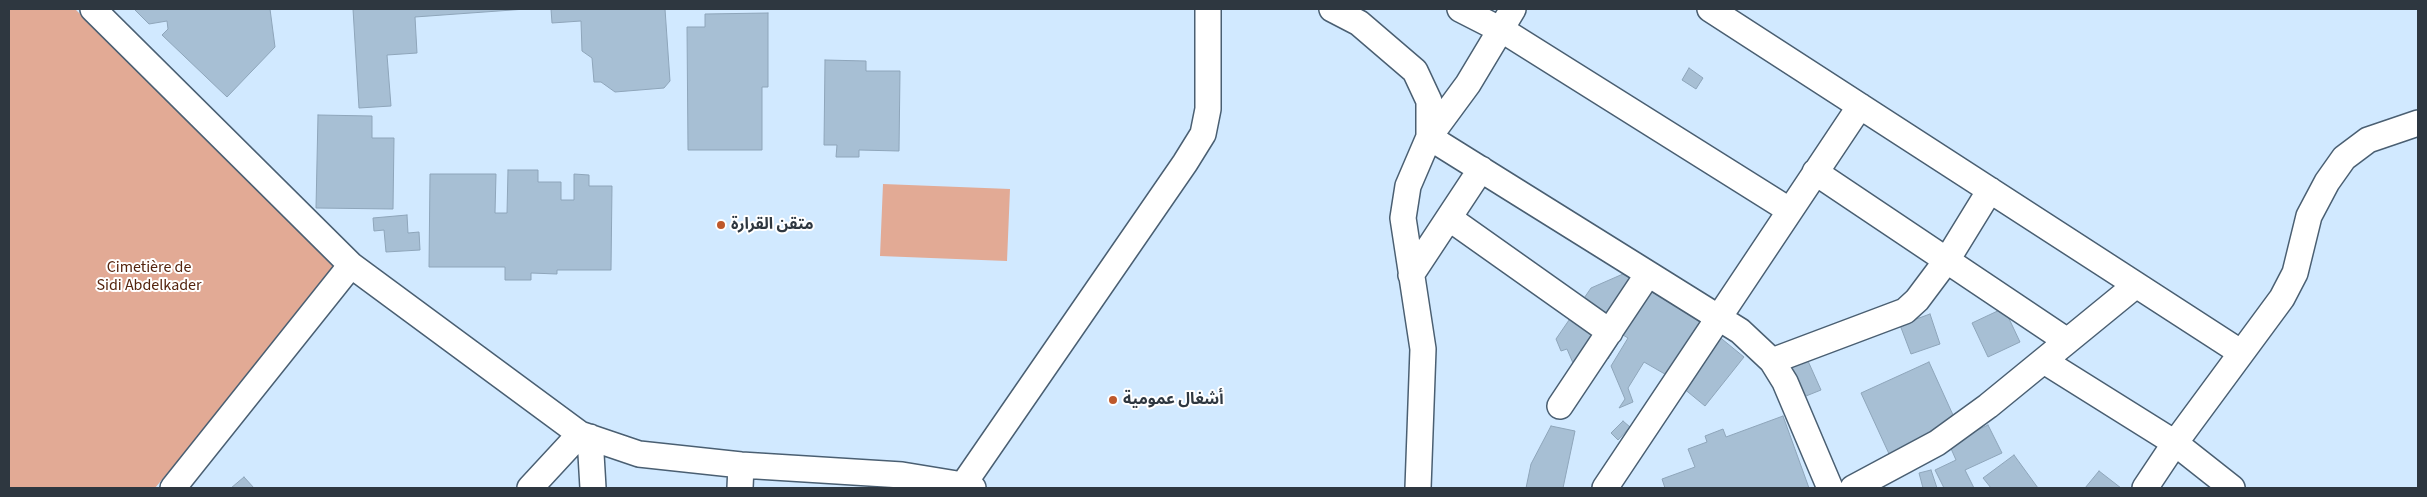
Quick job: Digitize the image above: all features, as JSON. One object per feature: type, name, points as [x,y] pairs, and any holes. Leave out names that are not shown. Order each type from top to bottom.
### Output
[{"type":"street","points":[[92,9],[351,265],[585,435],[639,454],[740,477],[968,486],[1203,134],[1208,109],[1208,9]]},
{"type":"street","points":[[1332,9],[1359,23],[1415,71],[1430,102],[1429,137]]},
{"type":"street","points":[[1460,9],[1500,30],[1789,210]]},
{"type":"street","points":[[1418,488],[1423,349],[1403,218],[1408,186],[1429,137],[1446,117],[1513,9]]},
{"type":"street","points":[[1710,9],[2240,352]]},
{"type":"street","points":[[1605,488],[1860,106]]},
{"type":"street","points":[[2145,488],[2174,442],[2282,298],[2295,273],[2309,216],[2327,182],[2344,158],[2368,140],[2418,123]]},
{"type":"street","points":[[1429,137],[1740,331],[1772,361],[1785,382],[1830,488]]},
{"type":"street","points":[[1411,275],[1480,169]]},
{"type":"street","points":[[1815,172],[2067,341]]},
{"type":"street","points":[[1772,361],[1904,311],[1918,300],[1947,260],[1990,190]]},
{"type":"street","points":[[1449,218],[1610,332]]},
{"type":"street","points":[[173,488],[351,265]]},
{"type":"street","points":[[1560,406],[1648,274]]},
{"type":"street","points":[[1853,488],[1937,443],[1988,406],[2136,285]]},
{"type":"street","points":[[2044,360],[2174,442],[2232,488]]},
{"type":"street","points":[[530,488],[585,435]]},
{"type":"street","points":[[552,488],[585,435]]},
{"type":"street","points":[[585,435],[593,488]]},
{"type":"green space","name":"Cimetière de Sidi Abdelkader","points":[[9,9],[75,9],[340,267],[155,488],[9,488]]},
{"type":"green space","points":[[883,184],[1010,189],[1007,261],[880,256]]},
{"type":"building","points":[[134,9],[270,9],[275,47],[227,97],[162,35],[168,29],[167,21],[149,24]]},
{"type":"building","points":[[353,9],[526,9],[415,17],[417,53],[387,55],[391,106],[359,108]]},
{"type":"building","points":[[551,9],[665,9],[670,81],[664,88],[615,92],[601,82],[594,82],[592,58],[582,51],[581,21],[552,23]]},
{"type":"building","points":[[768,13],[768,87],[762,87],[762,150],[688,150],[687,27],[705,27],[705,14]]},
{"type":"building","points":[[825,60],[866,61],[866,71],[900,71],[899,151],[859,150],[859,157],[836,157],[837,145],[824,145]]},
{"type":"building","points":[[1689,68],[1703,78],[1696,89],[1682,80]]},
{"type":"building","points":[[318,115],[372,116],[372,138],[394,138],[393,209],[316,208]]},
{"type":"building","points":[[508,170],[538,170],[538,182],[561,182],[561,200],[574,200],[574,174],[589,175],[589,186],[612,186],[611,270],[557,270],[557,274],[531,273],[531,280],[505,280],[505,267],[429,267],[430,174],[496,174],[495,213],[507,213]]},
{"type":"building","points":[[407,215],[408,233],[419,232],[420,250],[386,252],[384,230],[374,231],[373,218]]},
{"type":"building","points":[[1623,274],[1702,323],[1670,377],[1644,362],[1628,388],[1633,402],[1619,408],[1625,399],[1611,366],[1628,338],[1623,335],[1608,359],[1604,348],[1587,359],[1579,354],[1573,363],[1567,349],[1561,351],[1556,339],[1591,288]]},
{"type":"building","points":[[2004,308],[2020,342],[1988,357],[1972,323]]},
{"type":"building","points":[[1930,314],[1940,344],[1911,354],[1900,325]]},
{"type":"building","points":[[1717,335],[1744,357],[1705,406],[1677,383]]},
{"type":"building","points":[[1808,361],[1821,390],[1801,398],[1788,369]]},
{"type":"building","points":[[1929,362],[1958,426],[1890,456],[1861,393]]},
{"type":"building","points":[[1783,416],[1809,488],[1665,488],[1662,479],[1695,467],[1688,449],[1707,442],[1705,436],[1723,429],[1726,437]]},
{"type":"building","points":[[1623,421],[1630,427],[1618,440],[1611,433]]},
{"type":"building","points":[[1988,425],[2002,453],[1965,470],[1974,488],[1944,488],[1935,470],[1956,460],[1949,444]]},
{"type":"building","points":[[1551,426],[1575,431],[1563,488],[1526,488],[1531,464]]},
{"type":"building","points":[[2014,455],[2038,488],[1991,488],[1983,478]]},
{"type":"building","points":[[1931,470],[1937,488],[1923,488],[1919,473]]},
{"type":"building","points":[[2099,471],[2121,488],[2085,488]]},
{"type":"building","points":[[244,477],[254,488],[231,488]]},
{"type":"place","name":"متقن القرارة","points":[[721,225]]},
{"type":"place","name":"أشغال عمومية","points":[[1113,400]]}]
